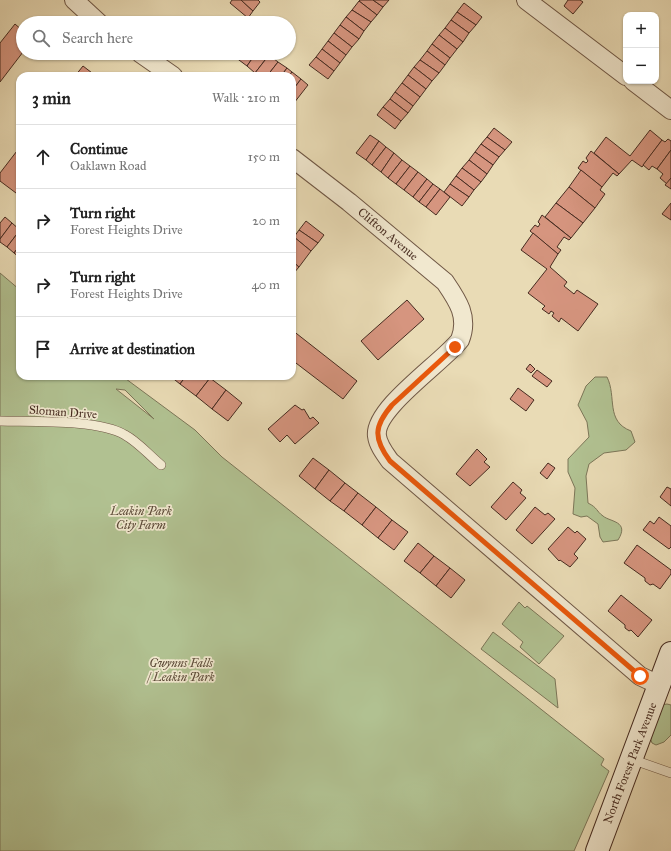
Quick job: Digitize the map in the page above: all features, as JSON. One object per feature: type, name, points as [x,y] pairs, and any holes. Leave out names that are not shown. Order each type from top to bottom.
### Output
[{"type":"main road","name":"North Forest Park Avenue","points":[[597,851],[671,653]]},
{"type":"street","points":[[74,0],[91,16]]},
{"type":"street","points":[[526,0],[623,74]]},
{"type":"street","points":[[150,60],[167,72]]},
{"type":"street","points":[[637,84],[671,110]]},
{"type":"street","name":"Clifton Avenue","points":[[296,161],[349,202],[445,282],[457,298],[462,311],[465,325],[460,340],[455,347],[392,405],[379,422],[377,436],[383,451],[390,461],[640,676],[659,684]]},
{"type":"lane","name":"Sloman Drive","points":[[0,421],[65,422],[98,426],[125,434],[161,465]]},
{"type":"lane","points":[[631,759],[671,773]]},
{"type":"green space","name":"Gwynns Falls / Leakin Park","points":[[0,273],[16,287],[16,380],[127,380],[195,430],[222,457],[604,759],[601,765],[609,771],[574,851],[0,851]],"holes":[[[116,389],[125,390],[154,419]]]},
{"type":"green space","points":[[595,377],[607,377],[610,385],[615,415],[623,427],[631,431],[635,442],[626,450],[604,453],[589,464],[586,476],[588,503],[594,506],[599,513],[606,518],[618,523],[622,529],[618,540],[603,542],[600,537],[598,524],[587,516],[581,517],[573,514],[575,488],[568,472],[568,459],[589,437],[587,422],[578,405],[586,386]]},
{"type":"green space","points":[[519,602],[525,608],[527,606],[564,636],[539,664],[520,647],[523,642],[502,624]]},
{"type":"green space","points":[[493,632],[555,679],[558,708],[481,649]]},
{"type":"green space","points":[[661,705],[671,705],[671,735],[664,742],[656,745],[652,743],[649,735]]},
{"type":"building","points":[[232,0],[241,0],[253,11],[249,16],[246,16],[230,3]]},
{"type":"building","points":[[241,0],[258,0],[260,2],[253,11]]},
{"type":"building","points":[[373,0],[383,7],[377,15],[359,1]]},
{"type":"building","points":[[373,0],[389,0],[383,7]]},
{"type":"building","points":[[568,0],[580,0],[583,2],[573,14],[564,6]]},
{"type":"building","points":[[359,1],[377,15],[371,22],[352,10]]},
{"type":"building","points":[[464,3],[482,17],[476,25],[457,12]]},
{"type":"building","points":[[352,10],[371,22],[364,31],[346,17]]},
{"type":"building","points":[[457,12],[476,25],[469,33],[451,20]]},
{"type":"building","points":[[346,17],[364,31],[359,39],[340,25]]},
{"type":"building","points":[[451,20],[469,33],[463,42],[445,28]]},
{"type":"building","points":[[15,24],[17,60],[0,82],[0,43]]},
{"type":"building","points":[[340,25],[359,39],[352,47],[334,33]]},
{"type":"building","points":[[445,28],[463,42],[457,49],[439,35]]},
{"type":"building","points":[[334,33],[352,47],[346,55],[328,41]]},
{"type":"building","points":[[439,35],[457,49],[450,58],[432,44]]},
{"type":"building","points":[[328,41],[346,55],[340,63],[322,49]]},
{"type":"building","points":[[432,44],[450,58],[445,65],[427,51]]},
{"type":"building","points":[[322,49],[340,63],[334,71],[316,57]]},
{"type":"building","points":[[427,51],[445,65],[439,73],[420,60]]},
{"type":"building","points":[[316,57],[334,71],[328,79],[309,65]]},
{"type":"building","points":[[239,60],[251,60],[247,66]]},
{"type":"building","points":[[251,60],[265,60],[256,72],[247,66]]},
{"type":"building","points":[[265,60],[275,60],[278,62],[270,72],[256,72]]},
{"type":"building","points":[[420,60],[439,73],[432,81],[414,67]]},
{"type":"building","points":[[278,62],[287,68],[284,72],[270,72]]},
{"type":"building","points":[[83,66],[91,72],[78,72]]},
{"type":"building","points":[[414,67],[432,81],[426,89],[408,75]]},
{"type":"building","points":[[287,68],[292,72],[284,72]]},
{"type":"building","points":[[296,75],[301,79],[296,86]]},
{"type":"building","points":[[408,75],[426,89],[420,97],[402,83]]},
{"type":"building","points":[[301,79],[308,85],[296,100],[296,86]]},
{"type":"building","points":[[402,83],[420,97],[413,106],[395,92]]},
{"type":"building","points":[[395,92],[413,106],[408,113],[390,99]]},
{"type":"building","points":[[390,99],[408,113],[401,121],[383,107]]},
{"type":"building","points":[[383,107],[401,121],[395,129],[377,115]]},
{"type":"building","points":[[494,128],[512,142],[505,150],[487,137]]},
{"type":"building","points":[[650,130],[662,140],[642,167],[632,160],[619,174],[594,153],[606,137],[630,156]]},
{"type":"building","points":[[370,135],[379,141],[366,160],[356,153]]},
{"type":"building","points":[[487,137],[505,150],[499,157],[481,144]]},
{"type":"building","points":[[668,139],[671,141],[671,150],[657,169],[652,166],[649,170],[643,165],[662,140],[665,142]]},
{"type":"building","points":[[379,141],[386,147],[372,165],[366,160]]},
{"type":"building","points":[[481,144],[499,157],[493,165],[475,152]]},
{"type":"building","points":[[386,147],[394,153],[381,172],[372,165]]},
{"type":"building","points":[[671,150],[671,178],[667,184],[660,178],[663,174],[657,169]]},
{"type":"building","points":[[591,151],[619,174],[617,176],[613,173],[602,187],[578,168],[583,161],[586,163],[588,161],[586,158]]},
{"type":"building","points":[[16,152],[16,193],[0,181],[0,173]]},
{"type":"building","points":[[475,152],[493,165],[487,174],[469,160]]},
{"type":"building","points":[[394,153],[402,160],[388,178],[381,172]]},
{"type":"building","points":[[402,160],[410,166],[396,184],[388,178]]},
{"type":"building","points":[[469,160],[487,174],[481,182],[462,168]]},
{"type":"building","points":[[410,166],[418,172],[404,190],[396,184]]},
{"type":"building","points":[[462,168],[481,182],[474,190],[456,176]]},
{"type":"building","points":[[581,170],[602,187],[600,190],[605,194],[595,208],[569,187]]},
{"type":"building","points":[[418,172],[427,179],[413,197],[404,190]]},
{"type":"building","points":[[456,176],[474,190],[469,197],[450,184]]},
{"type":"building","points":[[671,178],[671,189],[665,185]]},
{"type":"building","points":[[427,179],[433,184],[419,202],[413,197]]},
{"type":"building","points":[[433,184],[440,189],[426,207],[419,202]]},
{"type":"building","points":[[450,184],[469,197],[462,206],[444,192]]},
{"type":"building","points":[[569,187],[595,208],[583,223],[556,203]]},
{"type":"building","points":[[440,189],[450,197],[436,215],[426,207]]},
{"type":"building","points":[[556,203],[583,223],[571,238],[545,217]]},
{"type":"building","points":[[671,203],[671,220],[662,214]]},
{"type":"building","points":[[542,215],[571,238],[569,240],[564,237],[557,247],[561,250],[558,254],[530,231],[535,225],[538,227],[540,224],[538,222]]},
{"type":"building","points":[[5,217],[12,223],[0,239],[0,223]]},
{"type":"building","points":[[306,221],[324,235],[318,243],[299,230]]},
{"type":"building","points":[[12,223],[16,226],[16,235],[7,247],[0,242],[0,239]]},
{"type":"building","points":[[299,230],[318,243],[311,251],[296,239],[296,234]]},
{"type":"building","points":[[533,233],[558,254],[550,267],[567,282],[564,286],[574,294],[577,290],[598,304],[578,331],[561,318],[559,322],[552,316],[554,313],[551,311],[549,314],[542,309],[545,306],[528,293],[547,269],[521,250]]},
{"type":"building","points":[[16,235],[16,250],[14,253],[7,247]]},
{"type":"building","points":[[296,239],[311,251],[299,267],[296,264]]},
{"type":"building","points":[[407,300],[424,319],[378,360],[361,341]]},
{"type":"building","points":[[296,333],[357,381],[343,399],[296,363]]},
{"type":"building","points":[[530,364],[535,369],[531,373],[526,369]]},
{"type":"building","points":[[537,370],[552,381],[547,387],[532,376]]},
{"type":"building","points":[[175,380],[183,380],[180,384]]},
{"type":"building","points":[[183,380],[208,380],[196,396],[180,384]]},
{"type":"building","points":[[208,380],[213,380],[226,390],[212,409],[196,396]]},
{"type":"building","points":[[518,388],[534,400],[526,411],[510,399]]},
{"type":"building","points":[[226,390],[242,403],[228,421],[212,409]]},
{"type":"building","points":[[295,405],[302,410],[304,409],[310,419],[313,417],[319,423],[295,444],[287,435],[280,442],[268,429]]},
{"type":"building","points":[[477,449],[487,459],[484,462],[490,467],[470,486],[456,474]]},
{"type":"building","points":[[313,458],[329,470],[315,489],[299,476]]},
{"type":"building","points":[[548,463],[555,468],[547,479],[540,473]]},
{"type":"building","points":[[329,470],[345,483],[330,501],[315,489]]},
{"type":"building","points":[[513,482],[522,490],[520,493],[526,498],[506,520],[491,507]]},
{"type":"building","points":[[345,483],[358,493],[344,511],[330,501]]},
{"type":"building","points":[[667,487],[671,489],[671,506],[660,497]]},
{"type":"building","points":[[358,493],[376,507],[362,525],[344,511]]},
{"type":"building","points":[[376,507],[392,520],[378,538],[362,525]]},
{"type":"building","points":[[535,507],[545,515],[548,513],[555,519],[532,544],[516,530]]},
{"type":"building","points":[[659,517],[671,526],[671,547],[669,549],[643,530],[650,521],[654,524]]},
{"type":"building","points":[[392,520],[408,532],[394,550],[378,538]]},
{"type":"building","points":[[568,527],[575,533],[577,531],[586,539],[574,554],[578,558],[570,567],[560,560],[559,561],[548,549]]},
{"type":"building","points":[[418,543],[434,556],[420,573],[404,561]]},
{"type":"building","points":[[637,545],[671,570],[671,574],[660,589],[653,584],[650,585],[645,581],[645,578],[624,563]]},
{"type":"building","points":[[434,556],[450,568],[436,586],[420,573]]},
{"type":"building","points":[[450,568],[465,580],[451,598],[436,586]]},
{"type":"building","points":[[621,595],[652,620],[638,637],[631,630],[629,631],[625,628],[625,625],[608,611]]},
{"type":"route","points":[[455,347],[384,414],[379,422],[377,436],[383,451],[390,461],[640,676]]},
{"type":"park label","name":"Leakin Park City Farm","points":[[141,518]]}]
